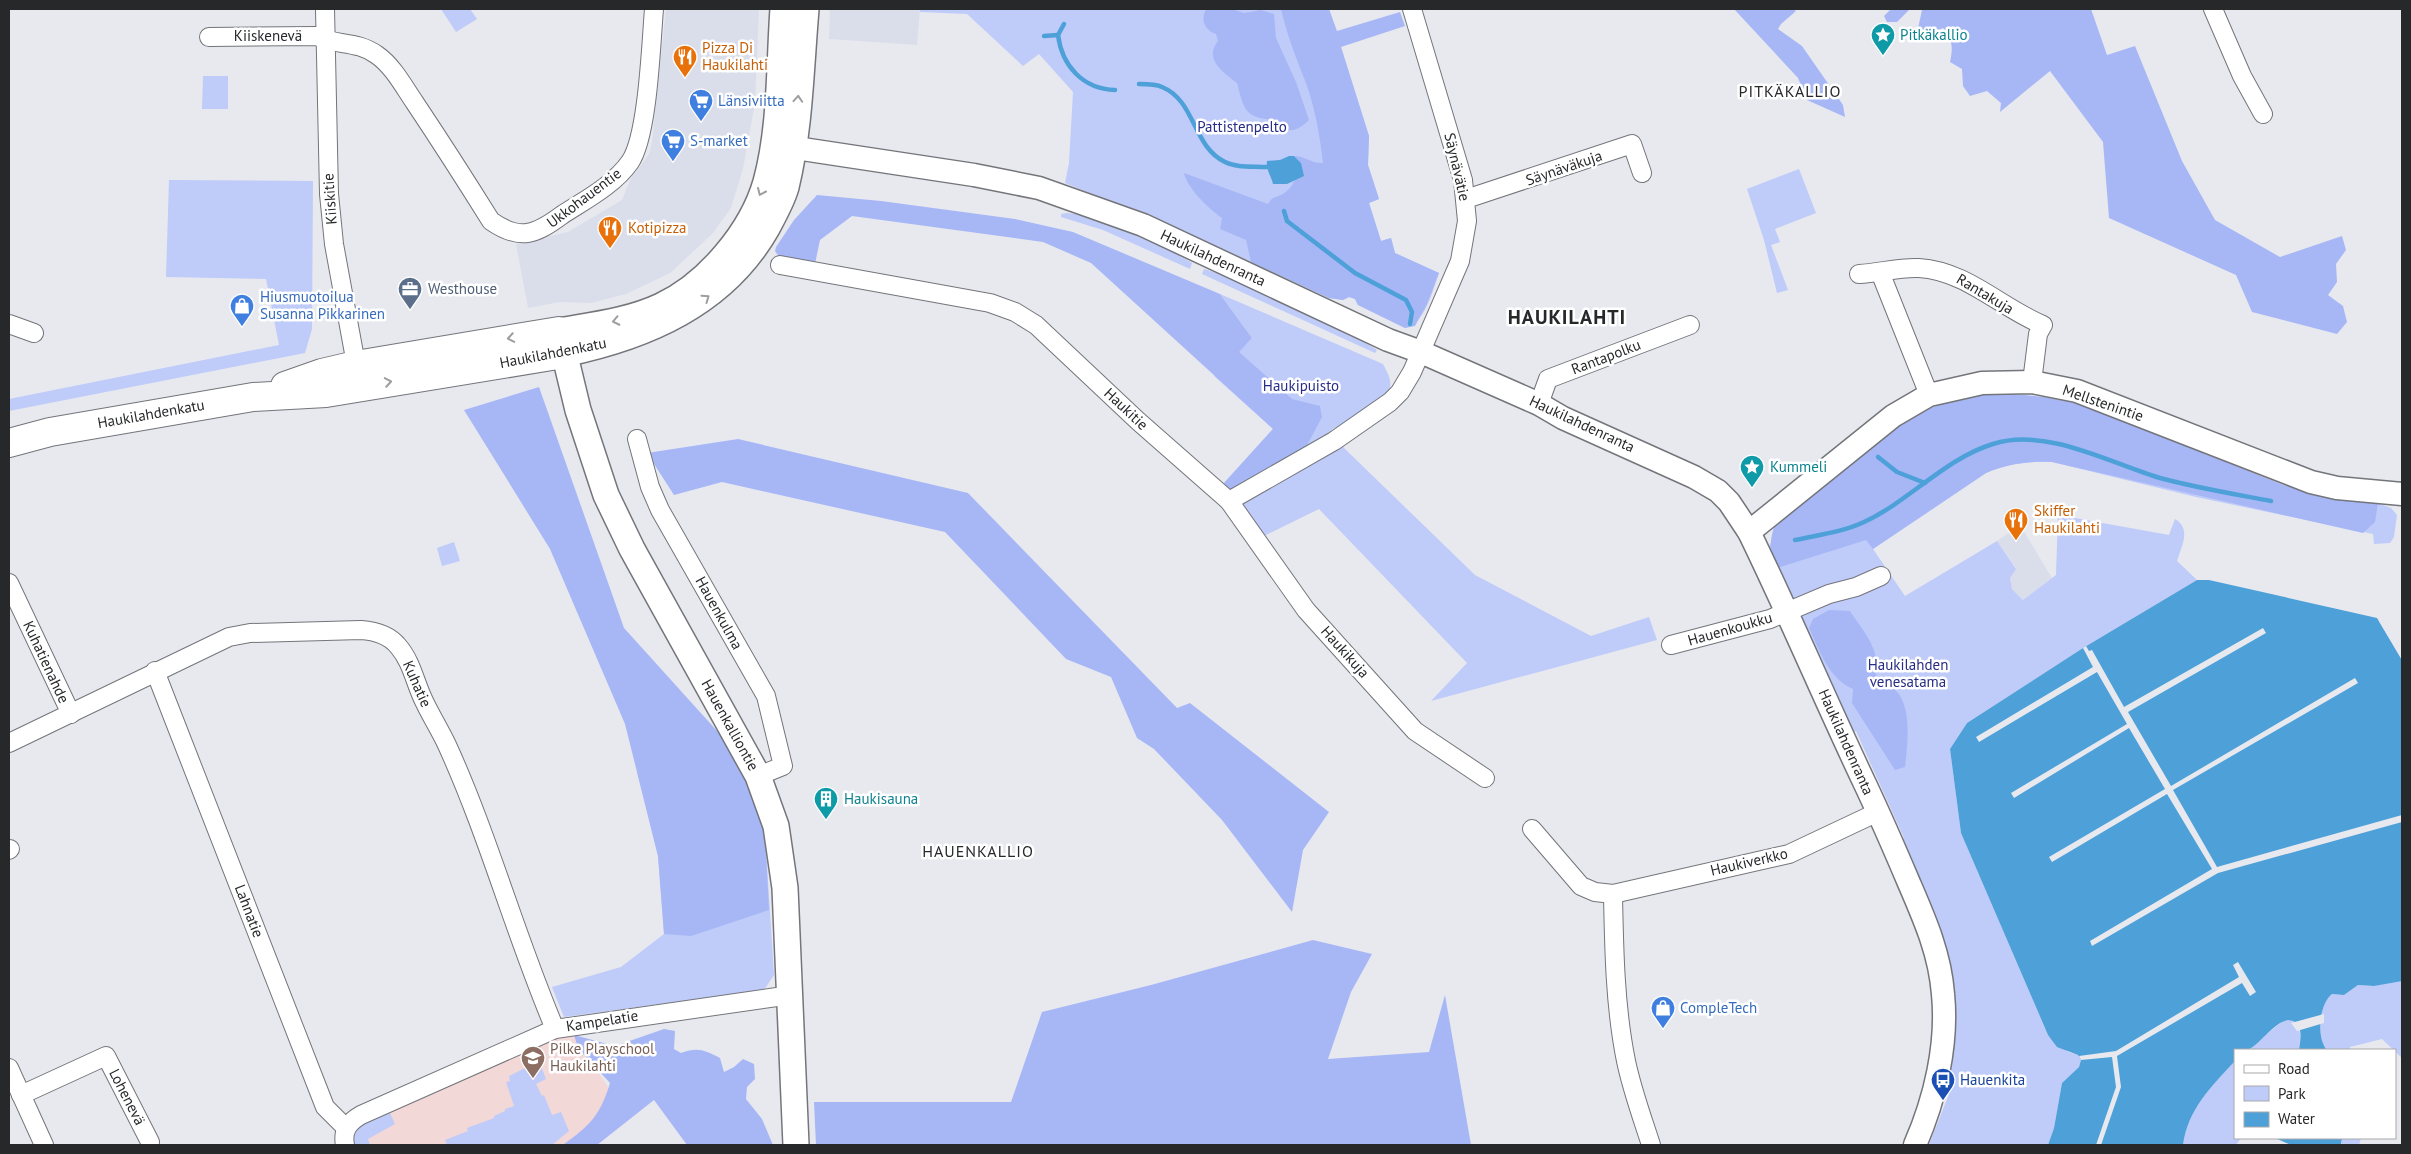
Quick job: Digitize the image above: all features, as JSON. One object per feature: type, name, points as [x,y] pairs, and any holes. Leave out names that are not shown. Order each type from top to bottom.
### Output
[{"type":"main road","name":"Haukilahdenkatu","points":[[9,436],[50,432],[253,397],[326,392],[358,376],[561,343],[603,346],[674,317],[717,290],[741,267],[758,244],[786,188],[783,146],[784,9]]},
{"type":"main road","name":"Haukilahdenkatu","points":[[783,146],[806,9]]},
{"type":"main road","name":"Hauenkalliontie","points":[[561,343],[578,410],[606,494],[632,549],[758,776],[776,826],[782,859],[791,996],[796,1145]]},
{"type":"main road","name":"Haukilahdenkatu","points":[[9,443],[50,432]]},
{"type":"street","name":"Kiiskitie","points":[[325,9],[329,194],[334,244],[358,376]]},
{"type":"street","name":"Ukkohauentie","points":[[326,41],[341,41],[365,48],[378,55],[389,66],[448,152],[490,221],[506,232],[528,234],[542,229],[616,178],[630,161],[641,134],[654,9]]},
{"type":"street","name":"Säynävätie","points":[[1412,9],[1463,180],[1467,222],[1460,261],[1421,352]]},
{"type":"street","points":[[2212,9],[2242,76],[2263,114]]},
{"type":"street","name":"Kiiskenevä","points":[[209,37],[293,35],[316,36],[326,41]]},
{"type":"street","name":"Säynäväkuja","points":[[1466,199],[1632,144],[1642,173]]},
{"type":"street","name":"Haukilahdenranta","points":[[783,146],[974,175],[1039,188],[1143,225],[1388,340],[1421,352],[1539,404],[1563,418],[1671,465],[1718,491],[1741,517],[1787,610],[1931,934],[1938,960],[1945,1017],[1939,1066],[1924,1126],[1915,1145]]},
{"type":"street","name":"Haukitie","points":[[780,265],[980,301],[1014,312],[1036,325],[1138,421],[1229,501]]},
{"type":"street","name":"Rantakuja","points":[[1880,272],[1904,267],[1948,272],[1966,281],[2023,317],[2043,325],[2038,334],[2032,382]]},
{"type":"street","points":[[1859,274],[1880,272],[1929,395]]},
{"type":"street","points":[[9,324],[34,333]]},
{"type":"street","name":"Rantapolku","points":[[1539,404],[1548,379],[1690,325]]},
{"type":"street","points":[[1229,501],[1334,441],[1384,407],[1400,392],[1421,352]]},
{"type":"street","name":"Mellstenintie","points":[[1749,532],[1893,416],[1929,395],[1982,383],[2032,382],[2077,391],[2168,425],[2216,447],[2311,482],[2337,488],[2402,494]]},
{"type":"street","name":"Hauenkulma","points":[[637,439],[650,487],[660,510],[766,696],[783,766],[758,776]]},
{"type":"street","name":"Haukikuja","points":[[1229,501],[1306,610],[1415,731],[1485,778]]},
{"type":"street","name":"Hauenkoukku","points":[[1671,645],[1770,619],[1787,610],[1829,594],[1856,587],[1881,576]]},
{"type":"street","name":"Kuhatienahde","points":[[9,583],[71,714]]},
{"type":"street","name":"Kuhatie","points":[[9,744],[229,636],[250,633],[361,630],[376,632],[390,638],[398,646],[411,666],[423,699],[446,743],[470,799],[555,1028]]},
{"type":"street","name":"Lahnatie","points":[[155,671],[325,1107],[346,1137]]},
{"type":"street","name":"Haukiverkko","points":[[1532,829],[1581,886],[1595,892],[1613,894],[1789,854],[1878,812]]},
{"type":"street","points":[[1613,894],[1618,997],[1626,1059],[1635,1098],[1651,1145]]},
{"type":"street","name":"Kampelatie","points":[[346,1137],[350,1122],[361,1115],[555,1028],[791,996]]},
{"type":"street","name":"Lohenevä","points":[[21,1095],[106,1056],[150,1142]]},
{"type":"street","points":[[9,1068],[38,1143]]},
{"type":"shaded area","points":[[666,9],[759,9],[755,103],[743,169],[731,208],[713,233],[670,273],[626,294],[591,303],[560,302],[528,308],[516,244],[568,232],[622,200],[630,180],[649,154],[652,142]]},
{"type":"shaded area","points":[[830,9],[920,9],[917,45],[829,39]]},
{"type":"shaded area","points":[[1206,9],[1232,9],[1244,13],[1261,10],[1274,14],[1276,38],[1296,82],[1309,120],[1305,124],[1296,129],[1287,130],[1275,120],[1257,117],[1247,110],[1237,83],[1221,70],[1214,60],[1214,48],[1218,41],[1216,34],[1206,27],[1203,17]]},
{"type":"shaded area","points":[[1281,9],[1329,9],[1337,31],[1400,12],[1405,26],[1341,47],[1369,136],[1368,165],[1379,199],[1369,203],[1381,241],[1391,238],[1395,253],[1439,273],[1427,304],[1415,326],[1405,328],[1358,305],[1355,299],[1349,297],[1343,300],[1329,298],[1251,262],[1246,240],[1220,229],[1222,218],[1199,198],[1186,179],[1184,173],[1268,204],[1272,199],[1289,189],[1294,181],[1301,163],[1294,156],[1323,163],[1319,132],[1312,102]]},
{"type":"shaded area","points":[[1734,9],[1792,9],[1796,11],[1778,29],[1802,46],[1843,105],[1845,117],[1807,100],[1798,78]]},
{"type":"shaded area","points":[[1891,9],[1910,9],[1897,22],[1887,22],[1884,16]]},
{"type":"shaded area","points":[[1918,9],[2091,9],[2107,55],[2135,46],[2182,161],[2215,220],[2280,257],[2342,236],[2346,250],[2336,264],[2337,282],[2328,295],[2343,306],[2347,322],[2337,334],[2252,312],[2236,275],[2109,218],[2103,142],[2050,71],[2000,112],[2001,103],[1987,91],[1970,96],[1963,86],[1962,69],[1950,62],[1951,44],[1949,36],[1943,28],[1929,35],[1917,33],[1922,10]]},
{"type":"shaded area","points":[[817,195],[881,201],[1015,219],[1073,232],[1220,294],[1252,338],[1239,352],[1292,399],[1320,406],[1322,417],[1305,449],[1231,492],[1224,483],[1273,429],[1091,263],[1043,242],[852,216],[820,240],[815,264],[780,258],[775,251],[776,247],[794,220]]},
{"type":"shaded area","points":[[539,387],[624,628],[737,753],[764,817],[769,910],[691,936],[664,934],[658,856],[625,724],[550,549],[464,410]]},
{"type":"shaded area","points":[[1997,392],[2044,397],[2088,406],[2283,485],[2331,497],[2378,503],[2375,522],[2363,533],[2052,462],[2035,462],[2010,465],[1986,473],[1873,549],[1866,540],[1777,568],[1770,546],[1774,527],[1907,416],[1957,399]]},
{"type":"shaded area","points":[[738,439],[968,493],[1177,708],[1190,703],[1329,812],[1303,850],[1292,912],[1222,820],[1154,749],[1137,738],[1111,677],[1066,659],[945,532],[722,482],[674,495],[647,453]]},
{"type":"shaded area","points":[[2020,525],[2052,578],[2023,600],[2012,589],[2010,578],[2016,568],[1997,541]]},
{"type":"shaded area","points":[[1829,610],[1850,611],[1873,647],[1876,673],[1880,683],[1891,687],[1899,694],[1907,717],[1908,730],[1905,767],[1895,770],[1852,703],[1853,689],[1837,678],[1821,655],[1809,628],[1813,619]]},
{"type":"shaded area","points":[[1313,940],[1372,954],[1351,992],[1328,1059],[1429,1052],[1445,995],[1471,1145],[816,1145],[814,1102],[1011,1102],[1042,1012],[1151,985]]},
{"type":"shaded area","points":[[664,1029],[675,1031],[674,1049],[681,1053],[697,1050],[714,1055],[720,1058],[724,1072],[734,1067],[743,1059],[754,1064],[755,1079],[747,1087],[746,1099],[762,1119],[773,1145],[687,1145],[654,1100],[597,1145],[563,1145],[593,1119],[602,1104],[610,1083],[578,1048],[574,1035],[615,1046]]},
{"type":"shaded area","name":"Pilke Playschool Haukilahti","points":[[574,1035],[629,1119],[597,1145],[355,1145],[381,1116],[544,1042]]},
{"type":"green space","points":[[441,9],[470,9],[477,19],[456,32]]},
{"type":"green space","name":"Pattistenpelto","points":[[920,9],[1329,9],[1369,136],[1368,165],[1379,199],[1369,203],[1381,241],[1391,238],[1395,253],[1439,273],[1423,313],[1412,325],[1405,328],[1358,305],[1355,299],[1349,297],[1343,300],[1329,298],[1201,239],[1065,183],[1069,163],[1073,92],[1039,54],[1023,66],[967,14],[920,12]]},
{"type":"green space","points":[[203,76],[228,76],[228,109],[202,109]]},
{"type":"green space","points":[[1799,169],[1816,213],[1775,229],[1780,242],[1771,245],[1788,290],[1777,293],[1764,240],[1747,189]]},
{"type":"green space","points":[[169,180],[313,181],[312,329],[305,353],[9,411],[9,399],[279,345],[266,279],[166,277]]},
{"type":"green space","points":[[1061,214],[1090,216],[1161,245],[1192,263],[1190,269],[1103,230],[1061,217]]},
{"type":"green space","points":[[1204,269],[1250,283],[1327,318],[1377,350],[1375,353],[1202,274]]},
{"type":"green space","name":"Haukipuisto","points":[[1220,294],[1383,364],[1390,383],[1389,390],[1385,396],[1363,413],[1331,430],[1345,449],[1475,575],[1591,636],[1649,617],[1657,640],[1431,701],[1467,663],[1319,509],[1264,536],[1224,483],[1273,429],[1214,376],[1252,338]]},
{"type":"green space","name":"Haukilahden venesatama","points":[[2044,397],[2073,402],[2283,485],[2331,497],[2378,503],[2391,508],[2397,515],[2394,537],[2390,543],[2374,544],[2373,534],[2196,497],[2052,462],[2043,462],[2010,465],[1986,473],[1873,549],[1905,596],[1997,541],[2016,569],[2010,578],[2012,589],[2023,600],[2056,575],[2058,515],[2169,535],[2175,519],[2180,523],[2184,533],[2183,544],[2177,561],[2197,580],[2083,648],[1967,723],[1950,749],[1961,833],[2048,1035],[2068,1052],[2078,1055],[2081,1060],[2079,1067],[2062,1083],[2054,1128],[2048,1145],[1929,1145],[1949,1094],[1949,1079],[1946,1072],[1950,1031],[1897,843],[1904,838],[1856,731],[1850,734],[1777,568],[1772,553],[1771,538],[1774,527]]},
{"type":"green space","points":[[454,542],[460,561],[442,566],[437,548]]},
{"type":"green space","points":[[637,772],[764,817],[774,975],[764,990],[564,1017],[552,987],[621,967],[664,934],[658,856]]},
{"type":"green space","points":[[2391,981],[2402,981],[2402,1058],[2396,1052],[2396,1049],[2393,1049],[2382,1039],[2350,1047],[2350,1049],[2326,1049],[2321,1038],[2320,1021],[2324,1005],[2328,999],[2332,994],[2344,995],[2358,985],[2374,986]]},
{"type":"green space","points":[[2291,1020],[2299,1029],[2299,1049],[2248,1049],[2283,1021]]},
{"type":"green space","points":[[539,1061],[546,1079],[536,1084],[542,1096],[544,1095],[552,1115],[561,1112],[569,1131],[552,1145],[447,1145],[445,1140],[468,1131],[467,1128],[494,1118],[494,1116],[505,1111],[505,1109],[514,1106],[506,1082],[510,1081],[509,1076]]},
{"type":"green space","points":[[2234,1062],[2234,1139],[2240,1139],[2236,1145],[2183,1145],[2195,1109]]},
{"type":"green space","points":[[389,1111],[395,1124],[368,1139],[370,1145],[353,1145],[356,1132],[360,1127]]},
{"type":"green space","points":[[2342,1139],[2361,1139],[2359,1145],[2342,1145]]},
{"type":"water","points":[[1294,156],[1301,163],[1304,176],[1287,184],[1273,184],[1267,161],[1280,160]]},
{"type":"water","points":[[2197,580],[2209,580],[2377,618],[2402,660],[2402,981],[2374,986],[2358,985],[2344,995],[2332,994],[2324,1005],[2320,1021],[2321,1038],[2326,1049],[2299,1049],[2299,1026],[2293,1021],[2287,1020],[2275,1026],[2252,1047],[2248,1049],[2234,1049],[2234,1062],[2195,1109],[2183,1145],[2048,1145],[2054,1128],[2062,1083],[2079,1067],[2081,1060],[2078,1055],[2057,1047],[2048,1035],[1961,833],[1950,749],[1967,723],[2083,648]]},
{"type":"water","points":[[2277,1139],[2342,1139],[2341,1145],[2291,1145]]},
{"type":"pier","points":[[2381,619],[2402,655],[2402,660],[2379,621]]},
{"type":"pier","points":[[2263,628],[2266,633],[2128,712],[2171,786],[2355,678],[2358,683],[2173,790],[2217,867],[2402,815],[2402,822],[2218,873],[2092,946],[2090,941],[2212,869],[2167,794],[2052,862],[2049,857],[2165,789],[2129,728],[2014,798],[2011,793],[2127,724],[2097,672],[1979,742],[1976,737],[2093,667],[2083,648],[2086,646],[2089,651],[2092,650],[2124,707]]},
{"type":"pier","points":[[2238,962],[2256,992],[2250,996],[2242,983],[2117,1056],[2121,1087],[2101,1145],[2096,1145],[2116,1087],[2112,1057],[2081,1060],[2079,1056],[2116,1051],[2239,977],[2233,965]]},
{"type":"pier","points":[[2324,1014],[2324,1023],[2297,1031],[2291,1023]]},
{"type":"waterway","points":[[1058,35],[1064,24]]},
{"type":"waterway","points":[[1044,36],[1058,35],[1064,57],[1076,74],[1093,85],[1115,90]]},
{"type":"waterway","points":[[1139,84],[1162,87],[1182,102],[1206,146],[1214,155],[1230,164],[1267,167]]},
{"type":"waterway","points":[[1284,211],[1287,221],[1355,273],[1406,300],[1412,312],[1410,324]]},
{"type":"waterway","points":[[1795,540],[1839,531],[1864,522],[1896,503],[1959,459],[1993,444],[2013,440],[2056,443],[2160,478],[2271,501]]},
{"type":"waterway","points":[[1878,457],[1897,472],[1925,483]]},
{"type":"place","name":"Pitkäkallio","points":[[1883,56]]},
{"type":"place","name":"Pizza Di Haukilahti","points":[[685,78]]},
{"type":"place","name":"Länsiviitta","points":[[701,122]]},
{"type":"place","name":"S-market","points":[[673,162]]},
{"type":"place","name":"Kotipizza","points":[[610,249]]},
{"type":"place","name":"Westhouse","points":[[410,310]]},
{"type":"place","name":"Hiusmuotoilua Susanna Pikkarinen","points":[[242,327]]},
{"type":"place","name":"Kummeli","points":[[1752,488]]},
{"type":"place","name":"Skiffer Haukilahti","points":[[2016,541]]},
{"type":"place","name":"Haukisauna","points":[[826,820]]},
{"type":"place","name":"CompleTech","points":[[1663,1029]]},
{"type":"place","name":"Pilke Playschool Haukilahti","points":[[533,1079]]},
{"type":"place","name":"Hauenkita","points":[[1943,1101]]},
{"type":"district","name":"PITKÄKALLIO","points":[[1790,91]]},
{"type":"district","name":"HAUKILAHTI","points":[[1567,317]]},
{"type":"district","name":"HAUENKALLIO","points":[[978,851]]}]
